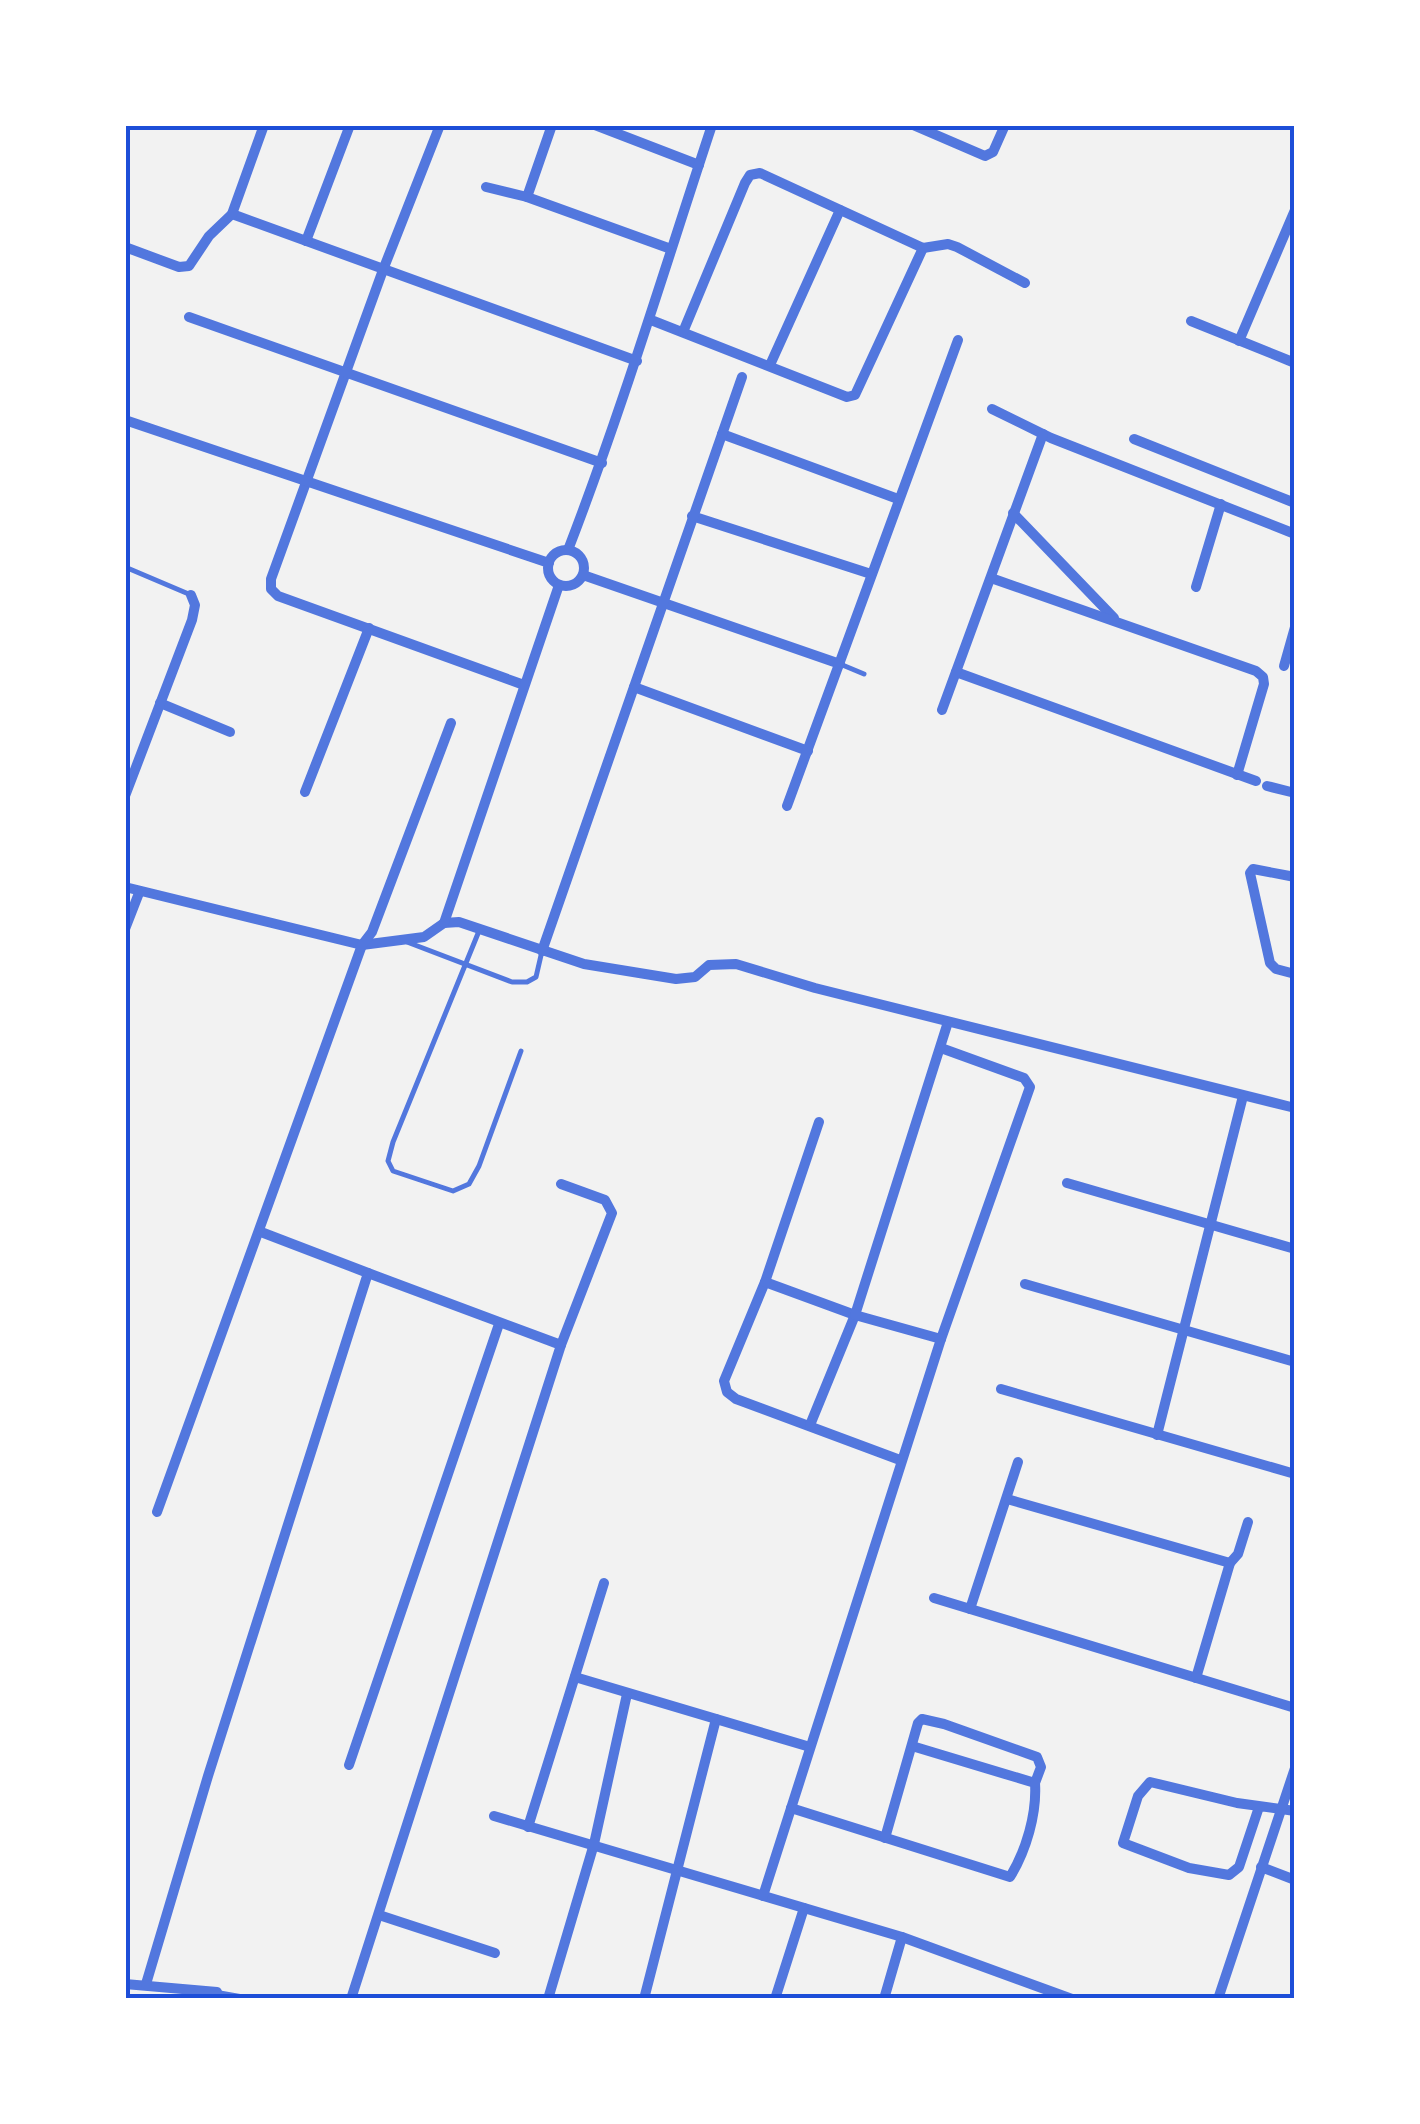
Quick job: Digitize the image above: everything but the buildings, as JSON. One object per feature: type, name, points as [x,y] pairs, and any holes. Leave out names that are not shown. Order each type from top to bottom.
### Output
[{"type":"street","points":[[125,247],[179,267],[188,266],[232,214],[264,125]]},
{"type":"street","points":[[306,242],[350,125]]},
{"type":"street","points":[[440,125],[305,483],[271,579],[271,589],[278,596],[524,685]]},
{"type":"street","points":[[527,197],[552,125]]},
{"type":"street","points":[[595,125],[699,164]]},
{"type":"street","points":[[568,550],[646,335],[712,125]]},
{"type":"street","points":[[914,125],[985,156],[993,152],[1006,125]]},
{"type":"street","points":[[684,332],[750,175],[760,174],[923,248],[948,244],[957,247],[1026,283]]},
{"type":"street","points":[[486,187],[527,197],[671,249]]},
{"type":"street","points":[[770,365],[840,210]]},
{"type":"street","points":[[1239,341],[1291,230],[1295,210]]},
{"type":"street","points":[[232,214],[638,357]]},
{"type":"street","points":[[651,320],[847,396],[855,395],[923,248]]},
{"type":"street","points":[[188,317],[602,463]]},
{"type":"street","points":[[1192,321],[1295,363]]},
{"type":"street","points":[[788,806],[958,340]]},
{"type":"street","points":[[542,952],[742,378]]},
{"type":"street","points":[[992,409],[1043,434],[1295,534]]},
{"type":"street","points":[[125,420],[549,563]]},
{"type":"street","points":[[722,434],[898,499]]},
{"type":"street","points":[[942,710],[1043,434]]},
{"type":"street","points":[[1134,439],[1295,504]]},
{"type":"street","points":[[1196,587],[1220,504]]},
{"type":"street","points":[[1014,512],[1118,622]]},
{"type":"street","points":[[692,516],[871,574]]},
{"type":"street","points":[[568,550],[582,559],[583,575],[568,586],[560,585],[549,572],[549,563],[560,551],[568,550]]},
{"type":"street","points":[[583,575],[840,664]]},
{"type":"street","points":[[991,578],[1256,671],[1264,684],[1238,775]]},
{"type":"street","points":[[444,923],[560,585]]},
{"type":"street","points":[[125,796],[192,620],[196,605],[191,594]]},
{"type":"street","points":[[1284,666],[1295,627]]},
{"type":"street","points":[[305,792],[369,628]]},
{"type":"street","points":[[956,672],[1295,794]]},
{"type":"street","points":[[634,687],[808,750]]},
{"type":"street","points":[[160,703],[230,732]]},
{"type":"street","points":[[157,1512],[362,945],[372,932],[451,723]]},
{"type":"street","points":[[1295,877],[1259,868],[1250,873],[1270,963],[1295,974]]},
{"type":"street","points":[[125,887],[362,945],[424,937],[444,923],[459,922],[584,964],[676,980],[695,977],[710,965],[736,964],[814,988],[1295,1108]]},
{"type":"street","points":[[125,929],[140,893]]},
{"type":"street","points":[[810,1424],[855,1314],[948,1022]]},
{"type":"street","points":[[762,1896],[940,1339],[1030,1087],[1024,1078],[941,1048]]},
{"type":"street","points":[[1157,1435],[1243,1096]]},
{"type":"street","points":[[819,1122],[765,1282],[724,1381],[727,1392],[736,1399],[900,1460]]},
{"type":"street","points":[[1067,1183],[1295,1249]]},
{"type":"street","points":[[351,1999],[561,1345],[612,1213],[604,1200],[560,1184]]},
{"type":"street","points":[[261,1232],[561,1345]]},
{"type":"street","points":[[146,1984],[368,1273]]},
{"type":"street","points":[[765,1282],[940,1339]]},
{"type":"street","points":[[1025,1284],[1295,1362]]},
{"type":"street","points":[[349,1765],[499,1324]]},
{"type":"street","points":[[1000,1389],[1295,1474]]},
{"type":"street","points":[[970,1610],[1018,1462]]},
{"type":"street","points":[[1007,1499],[1230,1563]]},
{"type":"street","points":[[1196,1678],[1230,1563],[1238,1554],[1248,1522]]},
{"type":"street","points":[[528,1827],[604,1582]]},
{"type":"street","points":[[934,1598],[1295,1708]]},
{"type":"street","points":[[575,1677],[810,1747]]},
{"type":"street","points":[[548,1999],[594,1844],[627,1694]]},
{"type":"street","points":[[644,1999],[680,1872],[716,1719]]},
{"type":"street","points":[[791,1808],[885,1838],[1010,1877],[1025,1846],[1036,1795],[1038,1757],[922,1719],[885,1838]]},
{"type":"street","points":[[912,1746],[1035,1783]]},
{"type":"street","points":[[1218,1999],[1295,1768]]},
{"type":"street","points":[[1258,1807],[1239,1867],[1229,1875],[1189,1868],[1123,1844],[1138,1796],[1150,1782],[1258,1807],[1295,1811]]},
{"type":"street","points":[[494,1816],[902,1938],[1072,1999]]},
{"type":"street","points":[[1261,1867],[1295,1880]]},
{"type":"street","points":[[775,1999],[804,1908]]},
{"type":"street","points":[[380,1916],[495,1953]]},
{"type":"street","points":[[884,1999],[902,1938]]},
{"type":"street","points":[[125,1984],[216,1996]]},
{"type":"lane","points":[[125,567],[191,594]]},
{"type":"lane","points":[[840,664],[864,674]]},
{"type":"lane","points":[[480,929],[392,1142],[388,1160],[393,1171],[453,1191],[468,1184],[479,1166],[521,1051]]},
{"type":"lane","points":[[404,940],[512,982],[527,982],[536,977],[542,952]]},
{"type":"lane","points":[[216,1996],[254,1999]]}]
